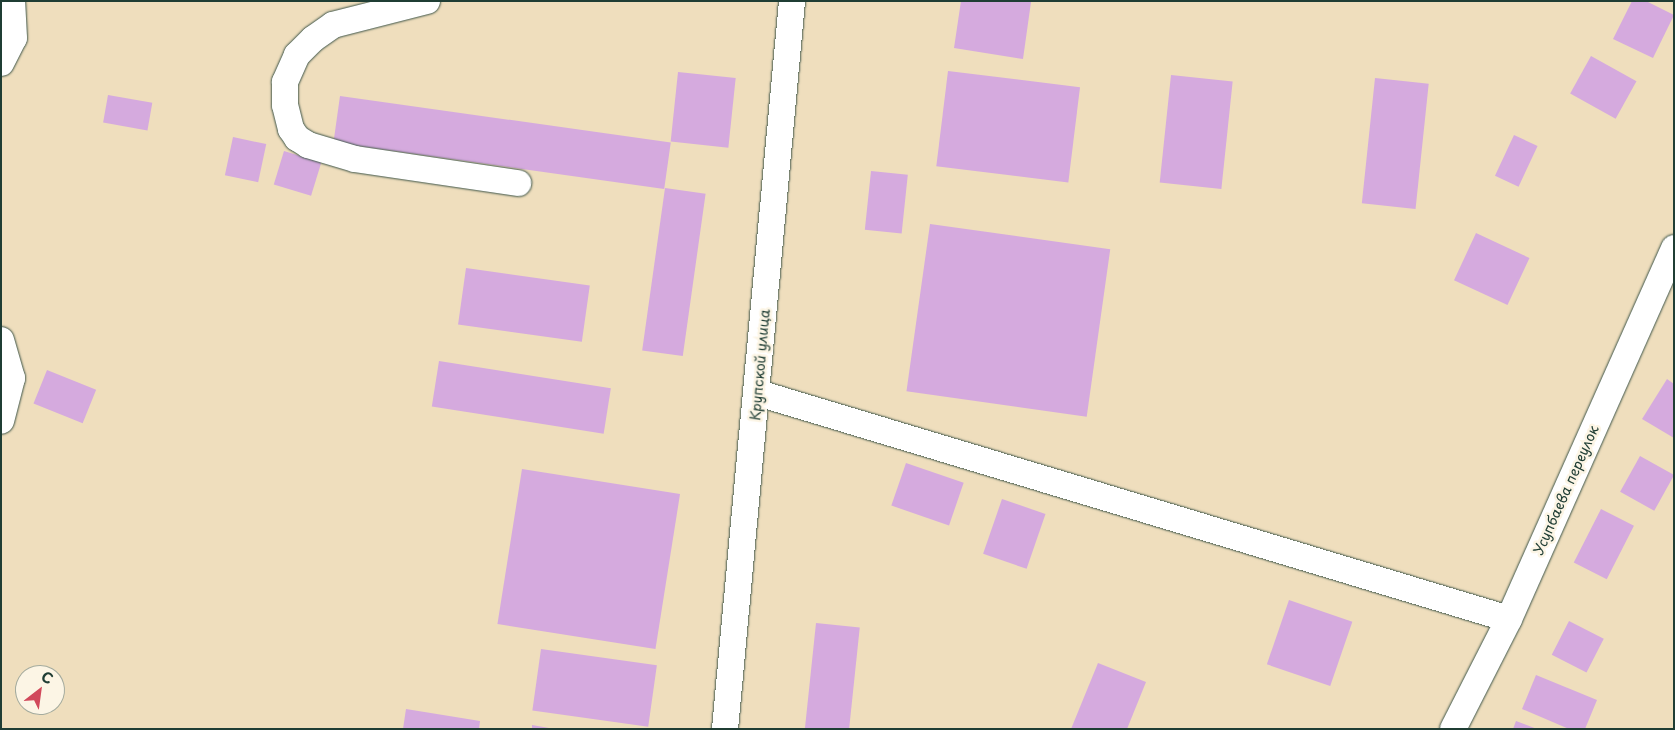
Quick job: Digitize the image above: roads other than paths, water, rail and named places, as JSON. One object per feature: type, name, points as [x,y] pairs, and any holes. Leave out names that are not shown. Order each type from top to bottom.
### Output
[{"type":"street","points":[[1,63],[14,38],[12,1]]},
{"type":"street","points":[[427,1],[332,25],[313,39],[297,55],[285,82],[286,105],[292,129],[297,138],[308,145],[355,159],[518,183]]},
{"type":"street","name":"Крупской улица","points":[[725,729],[758,393],[785,3]]},
{"type":"street","name":"Усупбаева переулок","points":[[1453,729],[1509,619],[1674,248]]},
{"type":"street","points":[[1,340],[12,378],[1,422]]},
{"type":"street","points":[[758,393],[1509,619]]}]
